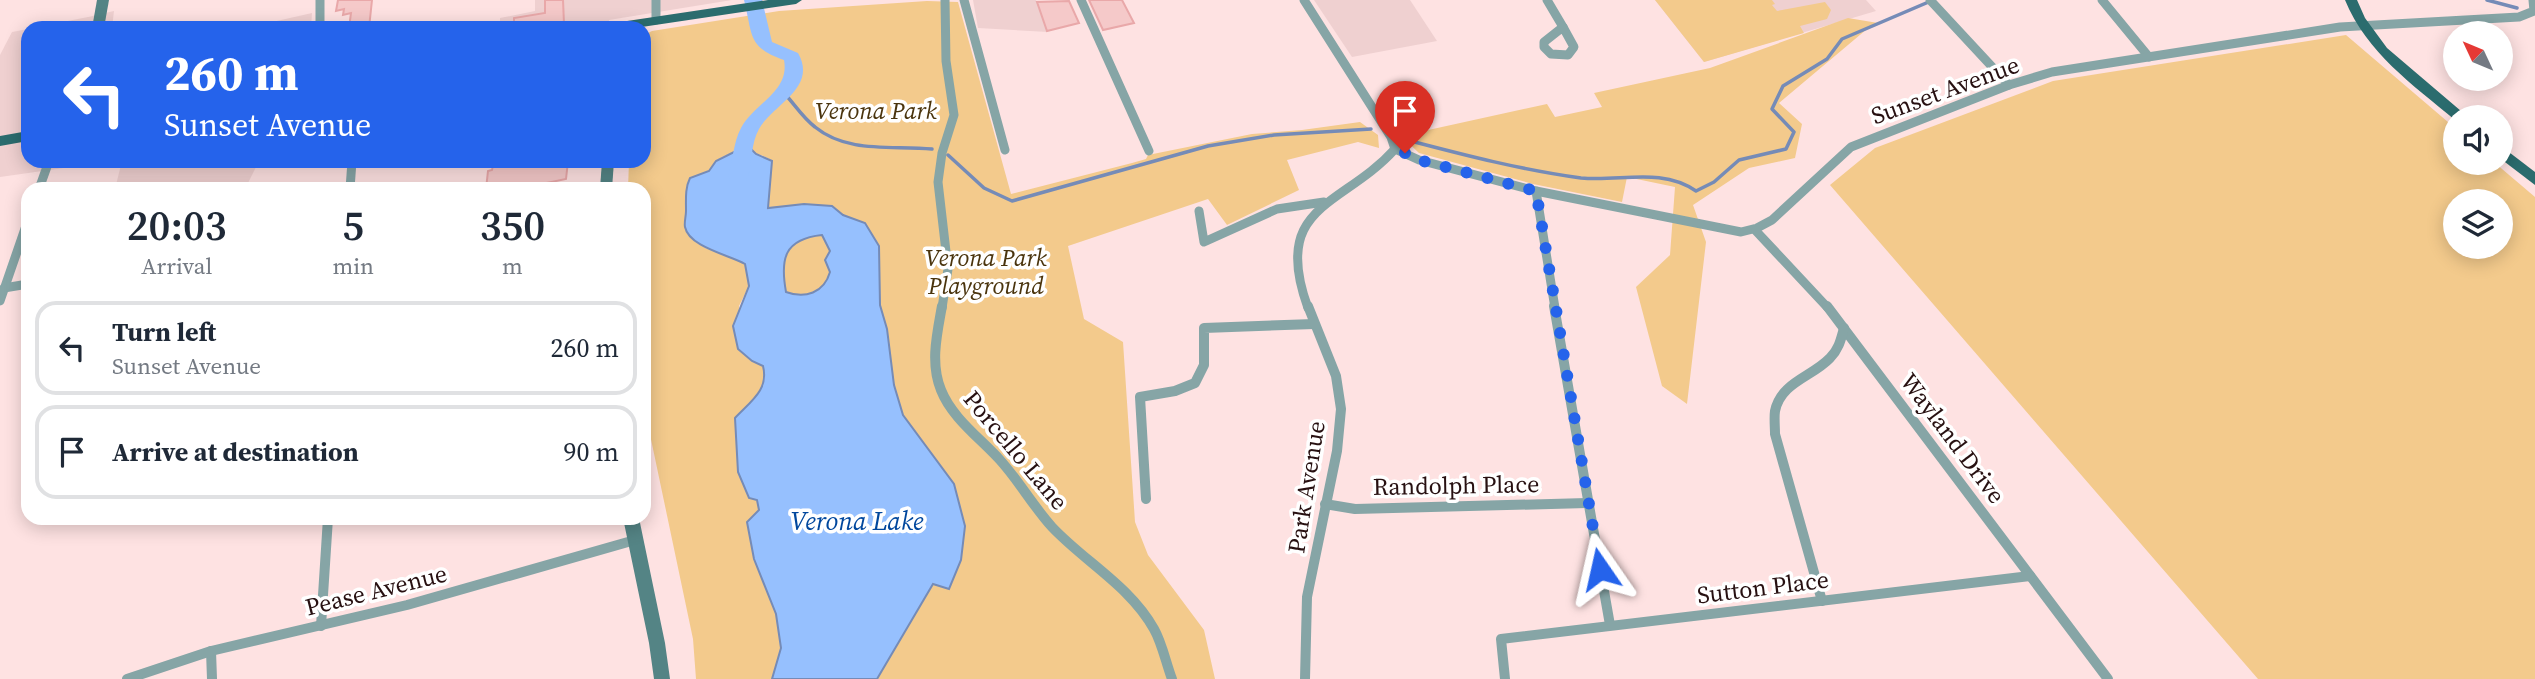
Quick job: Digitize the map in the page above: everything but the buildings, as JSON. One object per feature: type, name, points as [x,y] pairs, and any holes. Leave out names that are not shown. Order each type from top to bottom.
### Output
[{"type":"main road","points":[[99,21],[103,0]]},
{"type":"main road","points":[[650,21],[795,0]]},
{"type":"main road","points":[[2351,0],[2362,25],[2388,55],[2447,105]]},
{"type":"main road","points":[[0,141],[21,137]]},
{"type":"main road","points":[[2513,161],[2535,180]]},
{"type":"main road","points":[[632,525],[662,679]]},
{"type":"street","points":[[320,0],[320,21]]},
{"type":"street","points":[[656,0],[656,20]]},
{"type":"street","name":"Porcello Lane","points":[[946,0],[946,61],[954,115],[942,153],[938,183],[948,269],[935,347],[941,390],[952,410],[1002,462],[1027,498],[1054,528],[1134,600],[1155,630],[1172,679]]},
{"type":"street","points":[[964,0],[1005,150]]},
{"type":"street","points":[[1081,0],[1149,151]]},
{"type":"street","points":[[1304,0],[1391,137],[1395,149],[1419,160],[1536,191],[1760,234]]},
{"type":"street","points":[[1547,0],[1563,27]]},
{"type":"street","points":[[2102,0],[2149,57]]},
{"type":"street","name":"Sunset Avenue","points":[[1760,234],[1831,161],[1851,147],[2008,85],[2052,72],[2362,25],[2519,18],[2534,11],[2533,0]]},
{"type":"street","points":[[1932,3],[2008,85]]},
{"type":"street","name":"Park Avenue","points":[[1305,679],[1306,609],[1338,439],[1340,396],[1332,364],[1303,291],[1297,253],[1307,223],[1324,202],[1371,173],[1387,161],[1395,149]]},
{"type":"street","points":[[1536,191],[1587,503],[1610,625]]},
{"type":"street","points":[[1199,211],[1204,242],[1279,209],[1312,201],[1324,202]]},
{"type":"street","name":"Wayland Drive","points":[[1760,234],[1820,297],[2108,679]]},
{"type":"street","points":[[0,301],[21,240]]},
{"type":"street","points":[[4,288],[21,285]]},
{"type":"street","points":[[1146,499],[1140,397],[1188,388],[1196,383],[1203,375],[1206,362],[1204,328],[1314,324]]},
{"type":"street","points":[[1822,601],[1775,434],[1773,418],[1777,402],[1786,388],[1833,357],[1841,344],[1844,328]]},
{"type":"street","name":"Randolph Place","points":[[1325,504],[1355,509],[1587,503]]},
{"type":"street","points":[[321,626],[328,525]]},
{"type":"street","name":"Pease Avenue","points":[[127,679],[211,651],[407,605],[635,540]]},
{"type":"street","name":"Sutton Place","points":[[1506,679],[1501,639],[2030,576]]},
{"type":"street","points":[[211,651],[212,679]]},
{"type":"shaded area","points":[[535,0],[732,0],[609,21],[500,21],[500,18],[535,11]]},
{"type":"shaded area","points":[[973,0],[1036,0],[1048,32],[978,28]]},
{"type":"shaded area","points":[[1314,0],[1410,0],[1437,41],[1352,57]]},
{"type":"shaded area","points":[[1655,0],[1866,0],[1876,11],[1704,62]]},
{"type":"shaded area","points":[[114,11],[113,21],[68,21]]},
{"type":"shaded area","points":[[312,13],[311,21],[277,21]]},
{"type":"shaded area","points":[[21,30],[21,168],[64,168],[0,177],[0,55],[12,32]]},
{"type":"shaded area","points":[[120,168],[256,168],[248,182],[117,182]]},
{"type":"green space","points":[[1655,0],[1772,0],[1777,11],[1825,2],[1831,10],[1827,19],[1800,26],[1804,33],[1704,62]]},
{"type":"green space","name":"Verona Park","points":[[927,1],[958,2],[1011,194],[1132,163],[1146,159],[1148,155],[1252,134],[1360,122],[1378,135],[1379,148],[1358,142],[1287,160],[1299,190],[1227,225],[1208,199],[1068,246],[1084,319],[1123,342],[1135,522],[1148,555],[1204,630],[1215,679],[877,679],[933,584],[949,589],[954,484],[903,415],[894,385],[887,329],[880,305],[879,246],[865,223],[843,215],[832,206],[804,204],[768,208],[772,161],[757,154],[738,152],[720,158],[710,171],[690,178],[685,227],[705,248],[745,264],[749,286],[739,306],[751,361],[763,366],[764,382],[758,395],[735,418],[749,498],[757,500],[759,510],[754,559],[776,614],[781,648],[772,679],[696,679],[693,639],[651,439],[651,182],[628,182],[629,168],[651,168],[651,32],[779,11]]},
{"type":"green space","points":[[1848,18],[1878,23],[1867,29],[1779,103],[1802,124],[1795,158],[1749,168],[1693,205],[1706,242],[1687,404],[1662,386],[1636,287],[1670,255],[1675,187],[1627,177],[1622,202],[1533,184],[1419,153],[1401,136],[1547,104],[1555,117],[1602,107],[1594,93],[1710,68]]},
{"type":"green space","points":[[2346,35],[2443,118],[2443,175],[2509,175],[2535,197],[2535,679],[2258,679],[1830,185],[1875,148],[2053,81]]},
{"type":"green space","points":[[822,235],[830,252],[825,260],[830,272],[827,279],[818,289],[807,294],[786,292],[784,270],[788,253],[800,241]]},
{"type":"water","name":"Verona Lake","points":[[751,149],[772,161],[768,208],[804,204],[832,206],[843,215],[865,223],[879,246],[880,305],[887,329],[894,385],[903,415],[954,484],[965,526],[961,560],[949,589],[933,584],[877,679],[772,679],[781,648],[776,614],[754,559],[747,522],[759,510],[757,500],[749,498],[738,472],[735,418],[761,389],[764,374],[763,366],[738,349],[733,326],[749,286],[745,264],[710,250],[694,240],[685,225],[690,178],[709,171],[716,161],[738,150]],"holes":[[[822,235],[830,251],[825,260],[830,272],[823,285],[807,294],[786,292],[785,261],[792,246],[809,237]]]},
{"type":"waterway","points":[[738,177],[750,128],[788,88],[795,69],[792,57],[764,44],[753,0]]},
{"type":"waterway","points":[[2487,0],[2517,8]]},
{"type":"waterway","points":[[1407,140],[1493,162],[1559,175],[1596,179],[1655,177],[1669,179],[1696,191],[1714,182],[1739,160],[1786,149],[1794,132],[1772,109],[1783,86],[1827,59],[1842,39],[1931,1]]},
{"type":"waterway","points":[[785,94],[803,116],[828,136],[871,147],[932,149]]},
{"type":"waterway","points":[[948,155],[984,188],[1012,201],[1208,146],[1274,135],[1371,129]]},
{"type":"route","points":[[1405,153],[1419,160],[1536,191],[1600,569]]},
{"type":"park label","name":"Verona Park Playground","points":[[986,271]]}]
